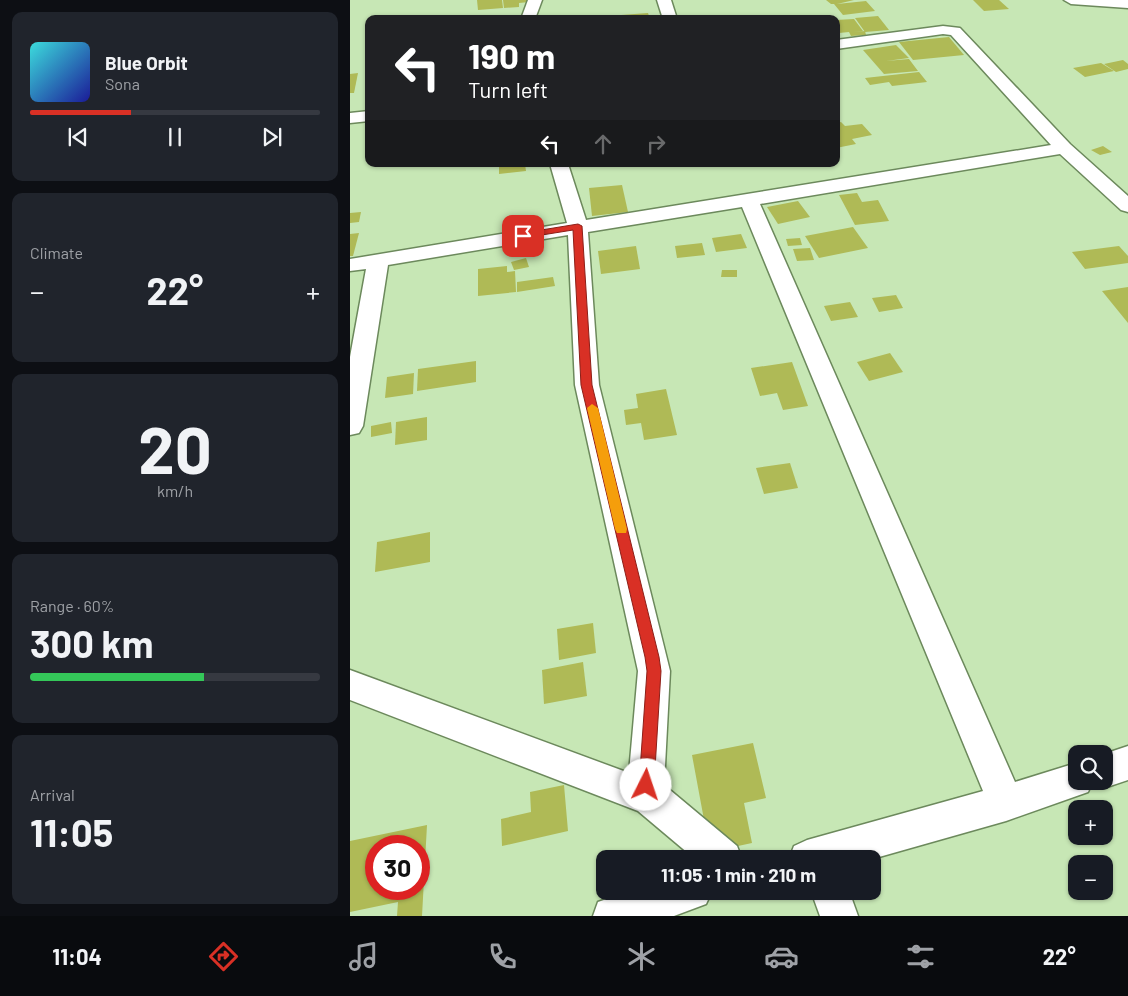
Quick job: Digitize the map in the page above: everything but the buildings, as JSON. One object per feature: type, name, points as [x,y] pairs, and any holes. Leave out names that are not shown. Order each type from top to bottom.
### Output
[{"type":"street","points":[[529,15],[535,0]]},
{"type":"street","points":[[664,0],[669,15]]},
{"type":"street","points":[[1071,0],[1128,4]]},
{"type":"street","points":[[840,44],[943,30],[955,31],[1064,148],[1128,206]]},
{"type":"street","points":[[350,118],[365,116]]},
{"type":"street","points":[[350,265],[578,226],[750,201],[1064,148]]},
{"type":"street","points":[[560,167],[578,226],[587,385],[654,671],[646,785],[650,798]]},
{"type":"street","points":[[750,201],[1006,804]]},
{"type":"street","points":[[350,426],[378,261]]},
{"type":"street","points":[[350,685],[650,798],[713,850]]},
{"type":"street","points":[[1113,768],[1128,763]]},
{"type":"street","points":[[842,850],[1006,804],[1068,783]]},
{"type":"street","points":[[612,916],[663,900]]},
{"type":"street","points":[[833,900],[838,916]]},
{"type":"slow traffic","points":[[592,408],[621,529]]},
{"type":"route","points":[[523,236],[578,226],[587,385],[654,671],[646,785]]}]
